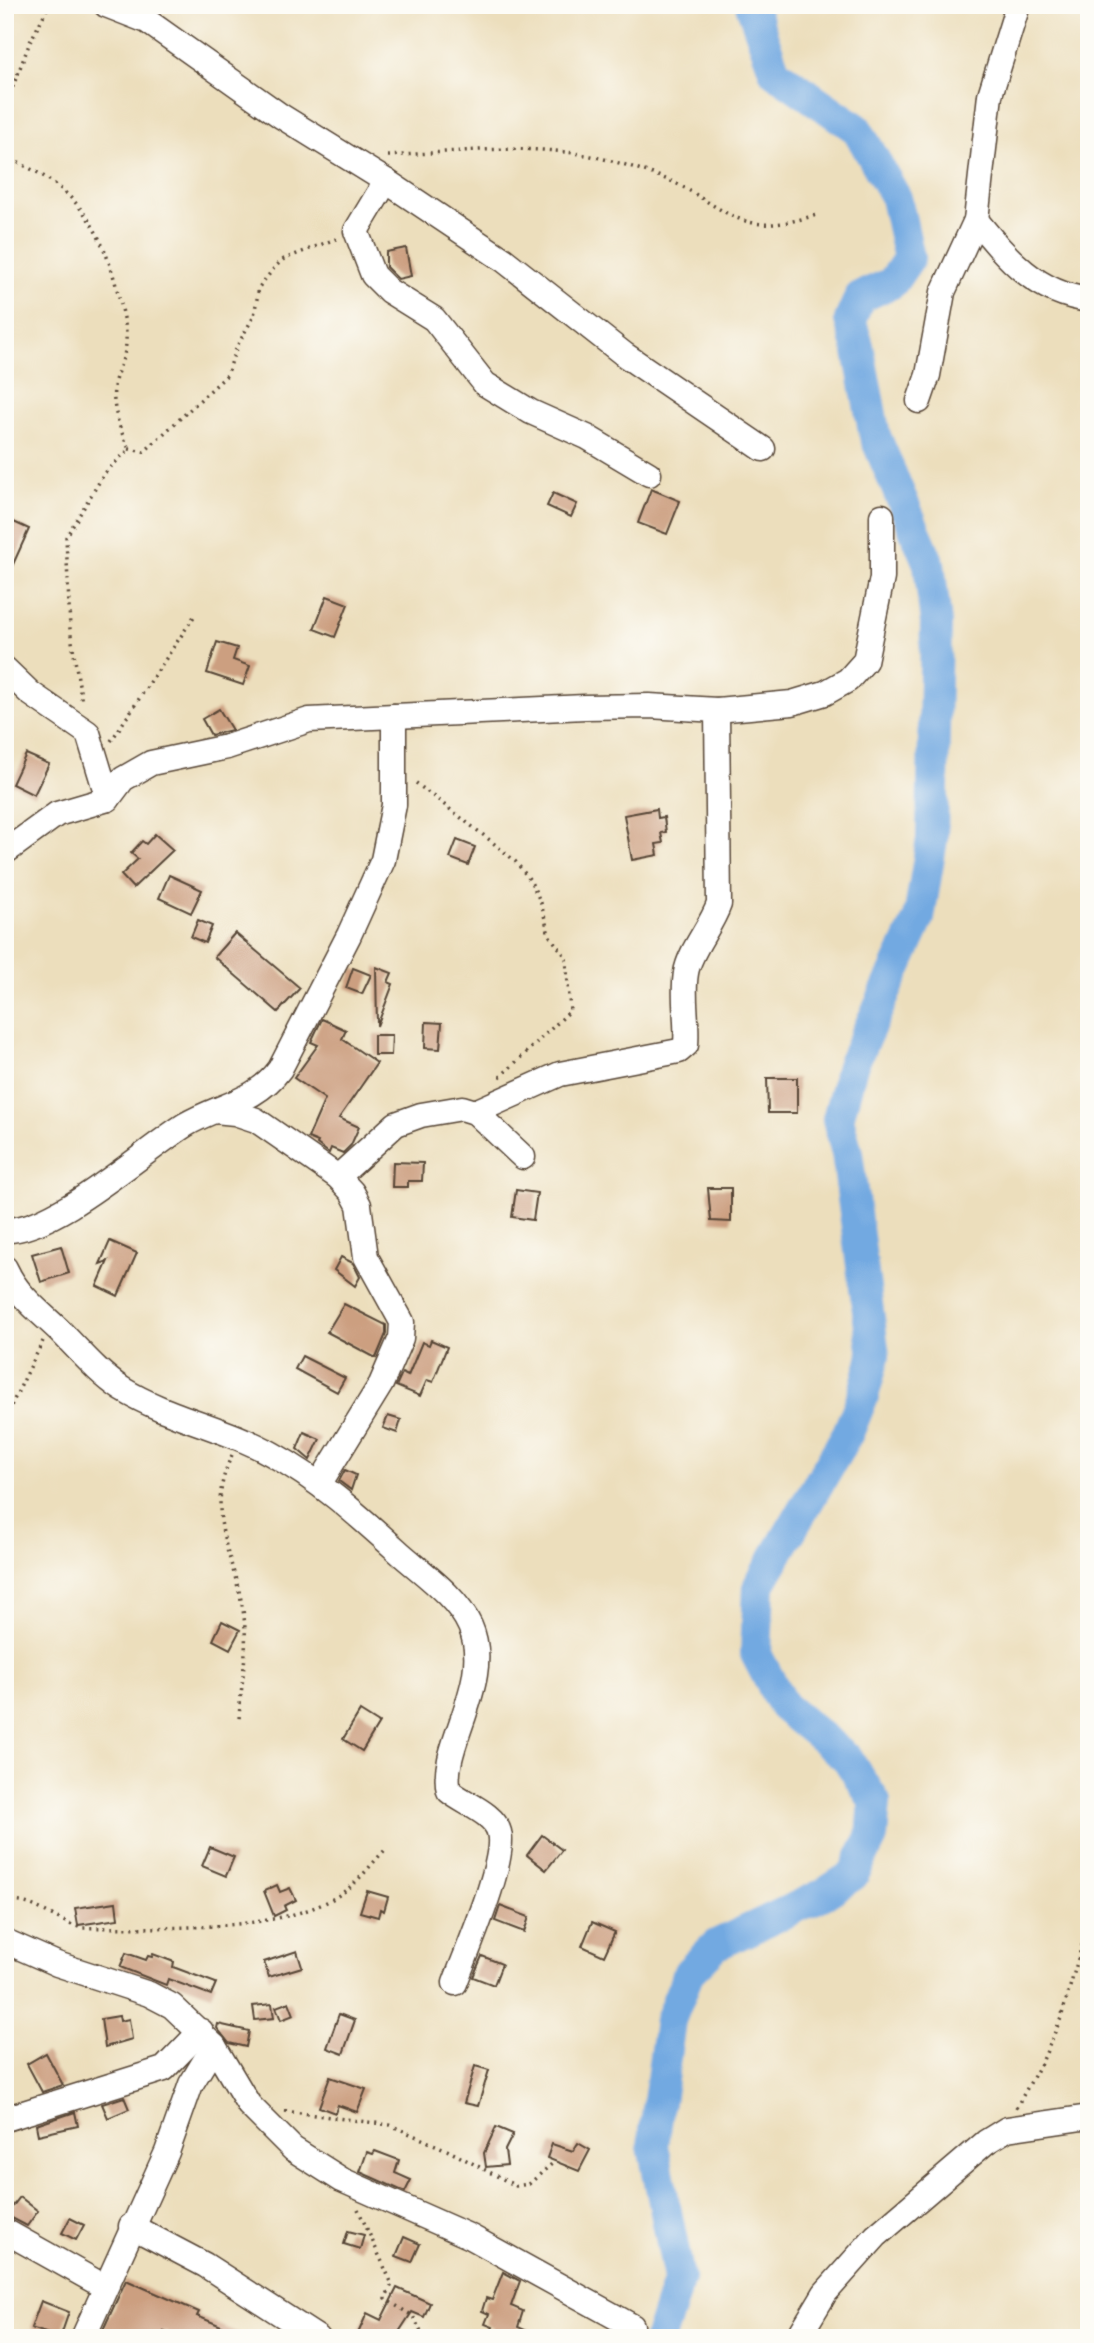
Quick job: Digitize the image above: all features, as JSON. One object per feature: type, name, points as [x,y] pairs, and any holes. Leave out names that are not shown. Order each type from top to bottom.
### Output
[{"type":"street","points":[[106,5],[147,21],[271,110],[386,181],[504,260],[625,355],[762,449]]},
{"type":"street","points":[[919,401],[928,375],[943,292],[976,220],[990,95],[1017,5]]},
{"type":"street","points":[[386,181],[356,231],[373,275],[389,291],[434,319],[485,384],[531,412],[587,437],[649,474]]},
{"type":"street","points":[[976,220],[1008,259],[1046,289],[1089,300]]},
{"type":"street","points":[[5,852],[57,814],[108,799],[123,779],[151,763],[227,747],[309,720],[585,707],[649,706],[717,710],[792,703],[825,693],[848,680],[865,661],[882,578],[882,516]]},
{"type":"street","points":[[5,669],[30,693],[88,733],[108,799]]},
{"type":"street","points":[[338,1177],[396,1124],[421,1115],[461,1108],[481,1110],[560,1074],[679,1051],[686,1045],[686,973],[690,957],[710,928],[719,904],[717,710]]},
{"type":"street","points":[[5,1230],[20,1229],[71,1205],[166,1137],[268,1086],[280,1069],[349,935],[383,860],[394,806],[394,716]]},
{"type":"street","points":[[481,1110],[523,1157]]},
{"type":"street","points":[[215,1111],[235,1113],[256,1120],[338,1177],[359,1205],[366,1257],[399,1314],[401,1330],[394,1359],[320,1483]]},
{"type":"street","points":[[5,1268],[12,1283],[93,1366],[120,1387],[177,1417],[240,1438],[320,1483],[452,1601],[472,1630],[474,1675],[469,1709],[447,1771],[447,1784],[455,1796],[490,1819],[499,1832],[498,1856],[455,1983]]},
{"type":"street","points":[[5,1941],[57,1964],[149,1994],[172,2006],[208,2038],[249,2105],[293,2149],[342,2179],[471,2238],[632,2326]]},
{"type":"street","points":[[5,2119],[164,2069],[208,2038]]},
{"type":"street","points":[[83,2338],[167,2152],[208,2038]]},
{"type":"street","points":[[798,2338],[825,2293],[876,2236],[958,2165],[1007,2129],[1089,2117]]},
{"type":"street","points":[[131,2227],[205,2265],[317,2338]]},
{"type":"street","points":[[5,2231],[105,2287]]},
{"type":"path","points":[[5,107],[30,41],[49,5]]},
{"type":"path","points":[[351,159],[488,150],[588,155],[623,164],[674,183],[752,223],[775,225],[817,215]]},
{"type":"path","points":[[5,157],[64,191],[82,206],[94,225],[110,263],[124,318],[126,345],[114,394],[118,425],[129,449]]},
{"type":"path","points":[[129,449],[144,452],[227,375],[237,346],[254,316],[259,287],[284,258],[356,231]]},
{"type":"path","points":[[88,733],[70,629],[66,537],[104,474],[129,449]]},
{"type":"path","points":[[94,760],[119,731],[195,615]]},
{"type":"path","points":[[396,768],[515,861],[530,880],[541,903],[549,935],[566,957],[570,1003],[566,1017],[505,1071],[481,1110]]},
{"type":"path","points":[[5,1418],[39,1344],[59,1331]]},
{"type":"path","points":[[239,1721],[246,1631],[221,1533],[219,1509],[223,1472],[240,1438]]},
{"type":"path","points":[[5,1903],[25,1901],[66,1925],[83,1928],[244,1923],[282,1917],[324,1904],[347,1890],[386,1849]]},
{"type":"path","points":[[1007,2129],[1044,2060],[1061,2018],[1089,1921]]},
{"type":"path","points":[[282,2110],[390,2125],[447,2150],[516,2186],[529,2184],[554,2162]]},
{"type":"path","points":[[342,2179],[392,2284],[385,2299],[413,2316],[424,2338]]},
{"type":"building","points":[[406,248],[411,276],[398,279],[386,267],[386,252]]},
{"type":"building","points":[[651,489],[680,501],[667,534],[638,523]]},
{"type":"building","points":[[553,493],[577,504],[571,517],[547,506]]},
{"type":"building","points":[[5,518],[29,529],[5,582]]},
{"type":"building","points":[[327,596],[348,604],[335,637],[314,629]]},
{"type":"building","points":[[217,642],[237,648],[233,660],[250,666],[243,685],[207,673]]},
{"type":"building","points":[[219,709],[232,730],[211,735],[202,719]]},
{"type":"building","points":[[26,754],[49,764],[34,795],[12,784]]},
{"type":"building","points":[[657,809],[658,818],[664,817],[666,832],[661,833],[663,843],[656,844],[658,855],[632,860],[624,815]]},
{"type":"building","points":[[155,834],[173,850],[133,888],[121,875],[138,859],[131,853],[142,841],[146,844]]},
{"type":"building","points":[[457,840],[475,847],[468,865],[450,858]]},
{"type":"building","points":[[169,875],[202,890],[191,913],[159,898]]},
{"type":"building","points":[[198,920],[212,926],[205,943],[191,937]]},
{"type":"building","points":[[235,933],[300,988],[278,1012],[214,957]]},
{"type":"building","points":[[376,967],[392,973],[388,982],[393,984],[377,1026]]},
{"type":"building","points":[[353,968],[371,975],[362,994],[346,988]]},
{"type":"building","points":[[322,1019],[346,1030],[342,1039],[377,1063],[339,1118],[359,1127],[351,1145],[343,1153],[331,1148],[329,1153],[317,1144],[318,1142],[308,1138],[325,1099],[294,1078],[318,1045],[311,1042]]},
{"type":"building","points":[[426,1022],[442,1023],[440,1049],[425,1048]]},
{"type":"building","points":[[374,1035],[392,1035],[391,1055],[374,1055]]},
{"type":"building","points":[[767,1078],[797,1078],[797,1113],[768,1113]]},
{"type":"building","points":[[393,1162],[423,1163],[422,1181],[408,1181],[408,1187],[392,1187]]},
{"type":"building","points":[[708,1188],[731,1188],[731,1222],[711,1221]]},
{"type":"building","points":[[516,1190],[537,1193],[533,1220],[512,1217]]},
{"type":"building","points":[[110,1241],[137,1253],[118,1296],[97,1286],[108,1261],[100,1264]]},
{"type":"building","points":[[61,1246],[69,1273],[41,1282],[32,1254]]},
{"type":"building","points":[[341,1257],[353,1263],[360,1277],[355,1286],[334,1270]]},
{"type":"building","points":[[344,1304],[386,1325],[386,1334],[376,1358],[327,1332]]},
{"type":"building","points":[[431,1340],[447,1347],[433,1382],[427,1380],[420,1396],[396,1386],[402,1373],[408,1376],[422,1342],[429,1345]]},
{"type":"building","points":[[302,1356],[345,1378],[337,1392],[295,1369]]},
{"type":"building","points":[[388,1416],[401,1420],[397,1433],[383,1428]]},
{"type":"building","points":[[304,1432],[320,1439],[310,1460],[297,1449]]},
{"type":"building","points":[[345,1470],[356,1475],[351,1490],[339,1481]]},
{"type":"building","points":[[222,1621],[240,1630],[230,1649],[213,1640]]},
{"type":"building","points":[[360,1711],[379,1723],[362,1751],[343,1739]]},
{"type":"building","points":[[542,1835],[562,1850],[546,1870],[527,1855]]},
{"type":"building","points":[[210,1847],[234,1857],[226,1876],[202,1866]]},
{"type":"building","points":[[277,1885],[280,1892],[290,1888],[296,1900],[284,1906],[286,1910],[274,1916],[264,1891]]},
{"type":"building","points":[[367,1891],[388,1897],[384,1911],[380,1909],[378,1917],[360,1912]]},
{"type":"building","points":[[116,1902],[118,1919],[78,1925],[75,1908]]},
{"type":"building","points":[[500,1906],[529,1917],[524,1932],[495,1921]]},
{"type":"building","points":[[592,1922],[615,1932],[604,1956],[582,1946]]},
{"type":"building","points":[[297,1951],[302,1967],[269,1977],[264,1962]]},
{"type":"building","points":[[126,1953],[146,1960],[153,1954],[174,1962],[173,1967],[216,1983],[211,1995],[168,1979],[166,1985],[120,1967]]},
{"type":"building","points":[[482,1956],[502,1964],[494,1985],[473,1977]]},
{"type":"building","points":[[289,2002],[294,2015],[281,2020],[276,2007]]},
{"type":"building","points":[[272,2004],[274,2018],[255,2020],[253,2006]]},
{"type":"building","points":[[339,2014],[355,2020],[343,2054],[327,2048]]},
{"type":"building","points":[[119,2016],[120,2021],[129,2019],[132,2039],[105,2047],[101,2019]]},
{"type":"building","points":[[218,2024],[249,2031],[246,2047],[229,2043],[217,2028]]},
{"type":"building","points":[[46,2053],[63,2085],[42,2092],[27,2064]]},
{"type":"building","points":[[475,2066],[489,2070],[478,2106],[464,2103]]},
{"type":"building","points":[[330,2077],[366,2089],[357,2112],[338,2105],[335,2113],[319,2107]]},
{"type":"building","points":[[124,2097],[129,2109],[108,2118],[102,2104]]},
{"type":"building","points":[[75,2112],[78,2126],[38,2135],[36,2125]]},
{"type":"building","points":[[496,2127],[513,2134],[505,2150],[507,2165],[486,2167],[484,2153]]},
{"type":"building","points":[[578,2143],[590,2150],[579,2171],[547,2158],[552,2144],[573,2151]]},
{"type":"building","points":[[375,2151],[399,2160],[395,2173],[411,2180],[405,2192],[360,2172],[367,2152],[373,2154]]},
{"type":"building","points":[[20,2197],[38,2211],[27,2226],[6,2215]]},
{"type":"building","points":[[70,2218],[84,2225],[76,2240],[62,2233]]},
{"type":"building","points":[[348,2231],[364,2235],[360,2249],[344,2244]]},
{"type":"building","points":[[404,2237],[420,2244],[412,2262],[396,2256]]},
{"type":"building","points":[[503,2272],[520,2281],[511,2306],[523,2311],[518,2327],[543,2338],[489,2338],[493,2327],[485,2324],[489,2314],[482,2311],[486,2298],[492,2300]]},
{"type":"building","points":[[126,2280],[199,2312],[197,2316],[250,2338],[178,2338],[164,2332],[163,2338],[121,2338],[103,2330]]},
{"type":"building","points":[[397,2288],[430,2303],[424,2317],[412,2312],[395,2338],[356,2338],[367,2313],[381,2320]]},
{"type":"building","points":[[41,2301],[69,2312],[60,2338],[31,2328]]},
{"type":"waterway","points":[[660,2338],[679,2278],[653,2146],[670,2020],[689,1972],[716,1945],[824,1894],[853,1875],[872,1837],[875,1802],[847,1758],[783,1706],[756,1654],[759,1585],[848,1433],[863,1396],[874,1356],[847,1153],[838,1119],[852,1066],[919,918],[932,839],[936,623],[929,564],[875,436],[858,346],[850,320],[860,297],[892,283],[909,258],[896,198],[857,129],[775,72],[751,5]]}]
